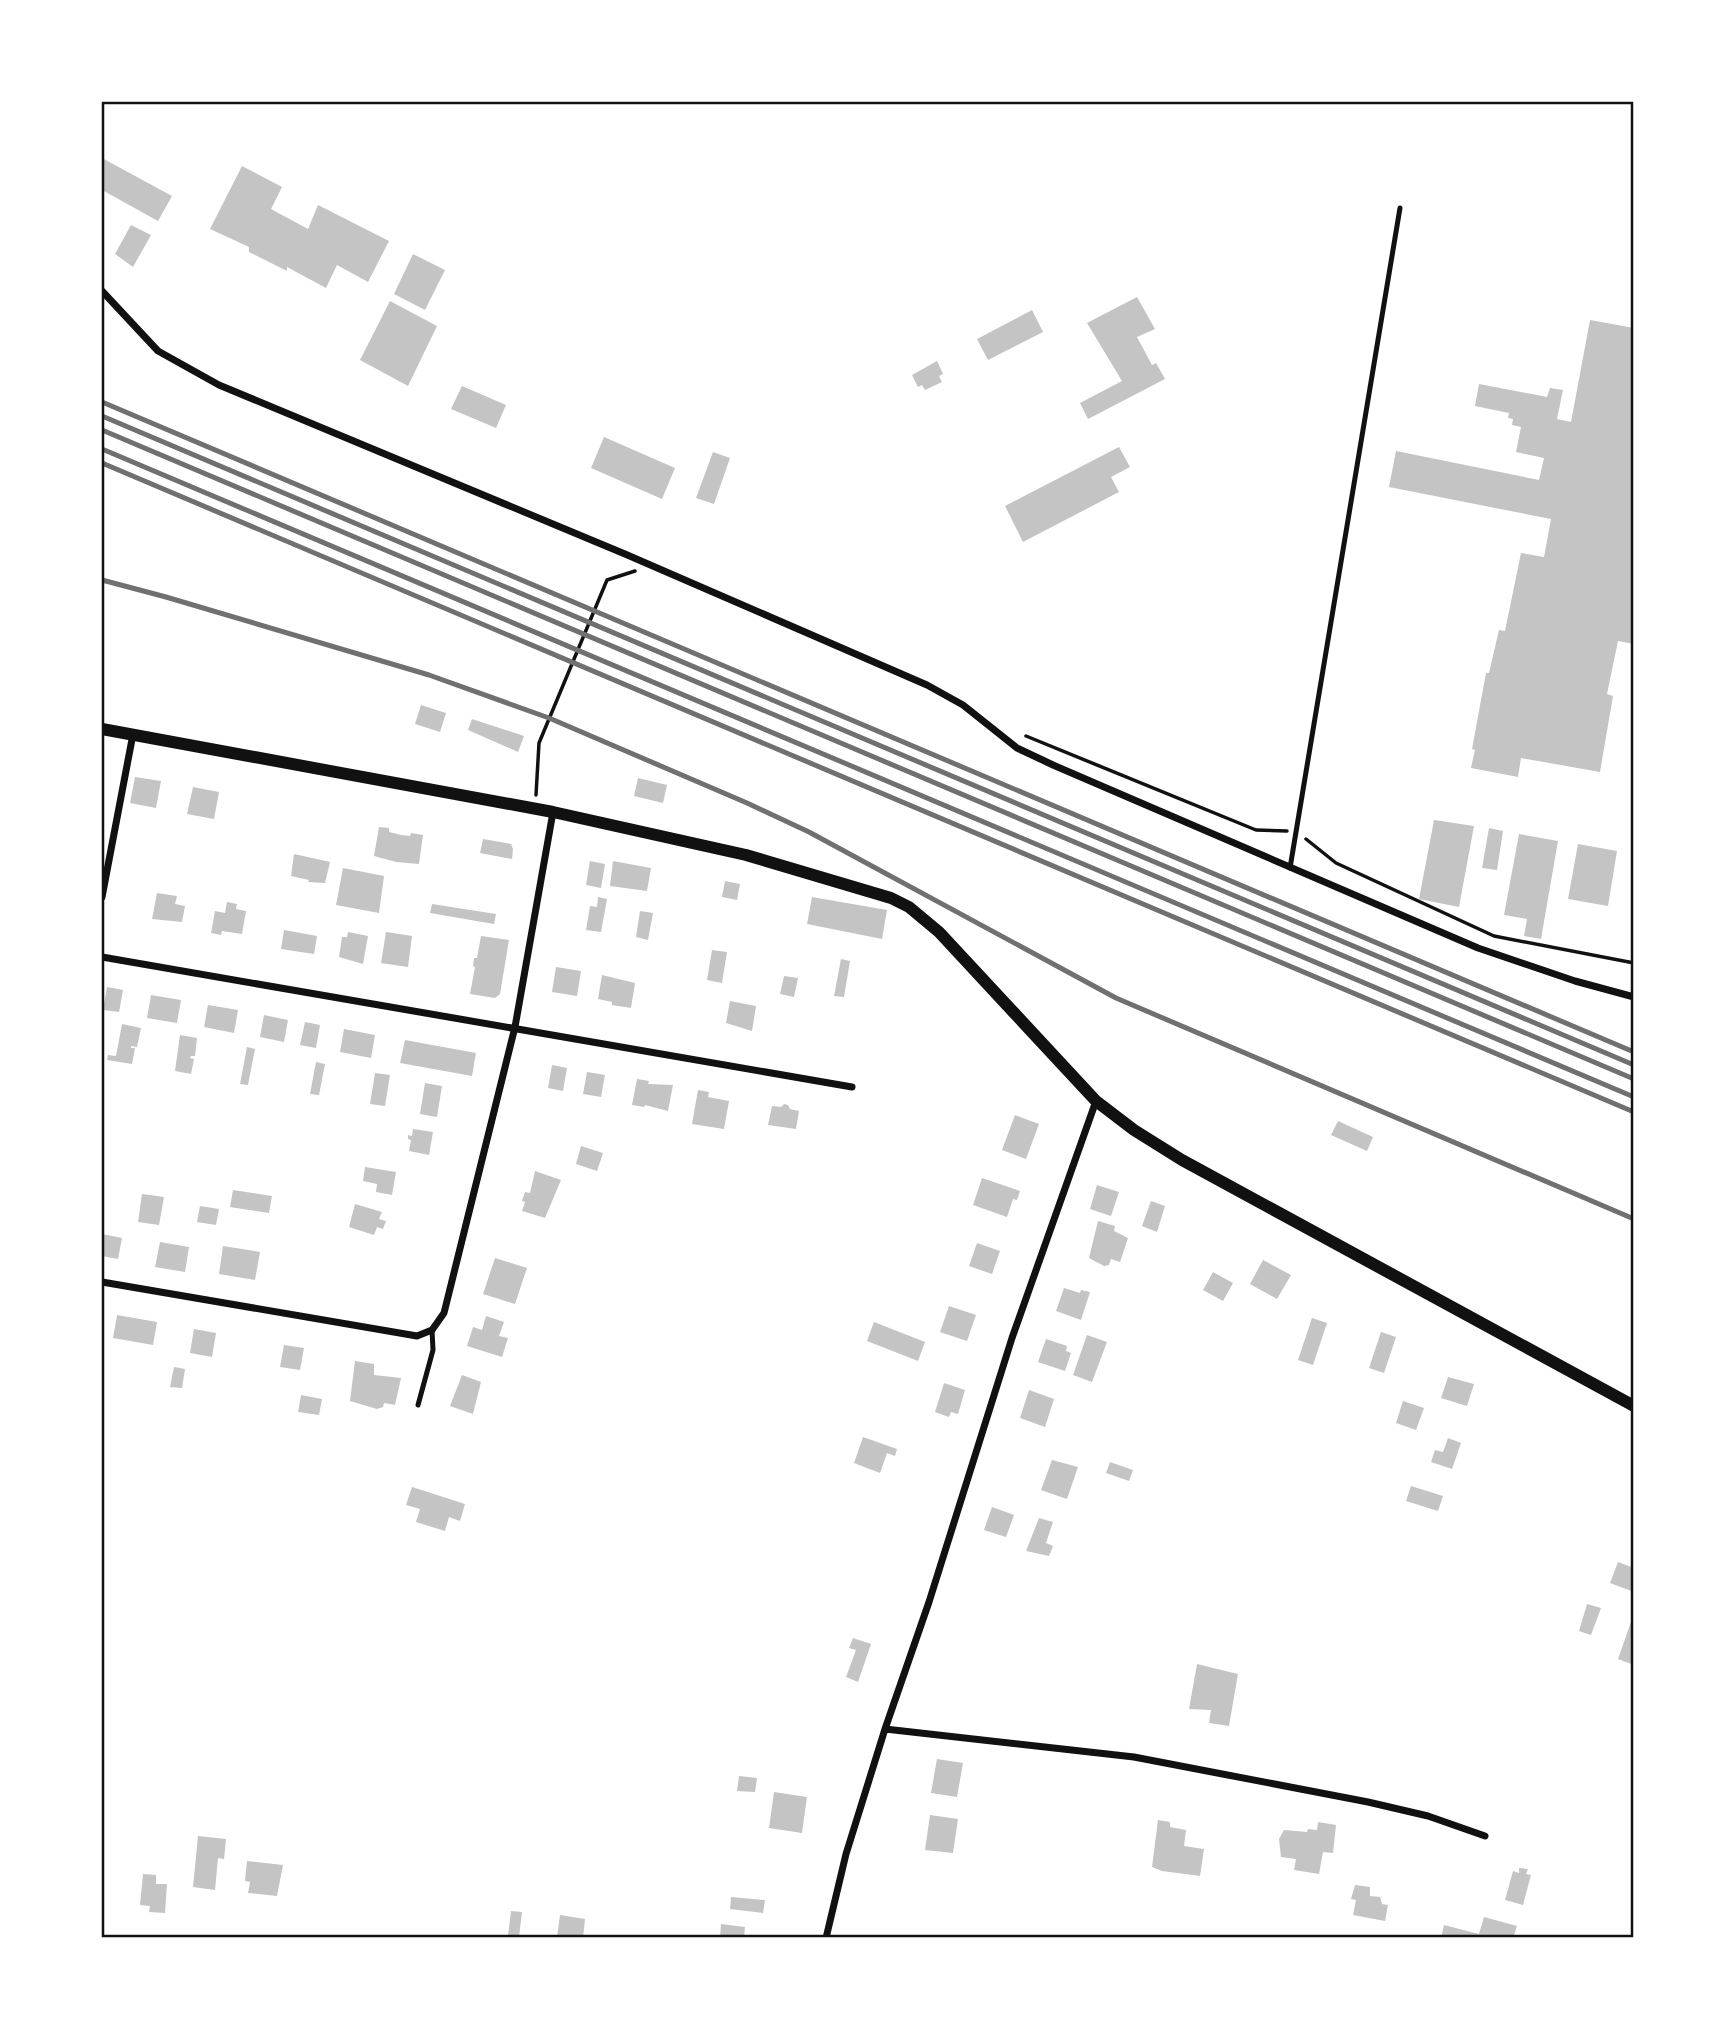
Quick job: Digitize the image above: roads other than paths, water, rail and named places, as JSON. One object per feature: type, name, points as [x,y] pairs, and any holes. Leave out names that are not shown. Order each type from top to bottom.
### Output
[{"type":"street","points":[[102,291],[158,351],[219,385],[645,563],[927,685],[963,705],[1017,748],[1290,868],[1478,948],[1575,981],[1633,997]]},
{"type":"street","points":[[102,729],[553,813],[746,855],[891,898],[909,907],[939,932],[1096,1101],[1134,1130],[1182,1160],[1633,1406]]},
{"type":"street","points":[[102,897],[132,734]]},
{"type":"street","points":[[102,1282],[417,1336],[432,1330],[444,1313],[514,1027],[553,813]]},
{"type":"street","points":[[102,957],[852,1087]]},
{"type":"street","points":[[826,1937],[846,1854],[885,1729],[929,1602],[1012,1338],[1096,1101]]},
{"type":"street","points":[[885,1729],[1134,1757],[1368,1802],[1428,1816],[1485,1836]]},
{"type":"lane","points":[[1290,868],[1400,208]]},
{"type":"lane","points":[[418,1405],[433,1350],[432,1330]]},
{"type":"railway","points":[[102,402],[1634,1052]]},
{"type":"railway","points":[[102,416],[1634,1065]]},
{"type":"railway","points":[[102,430],[1634,1079]]},
{"type":"railway","points":[[102,449],[1634,1097]]},
{"type":"railway","points":[[102,463],[1634,1112]]},
{"type":"railway","points":[[102,580],[429,675],[549,718],[809,832],[1116,998],[1634,1219]]}]
